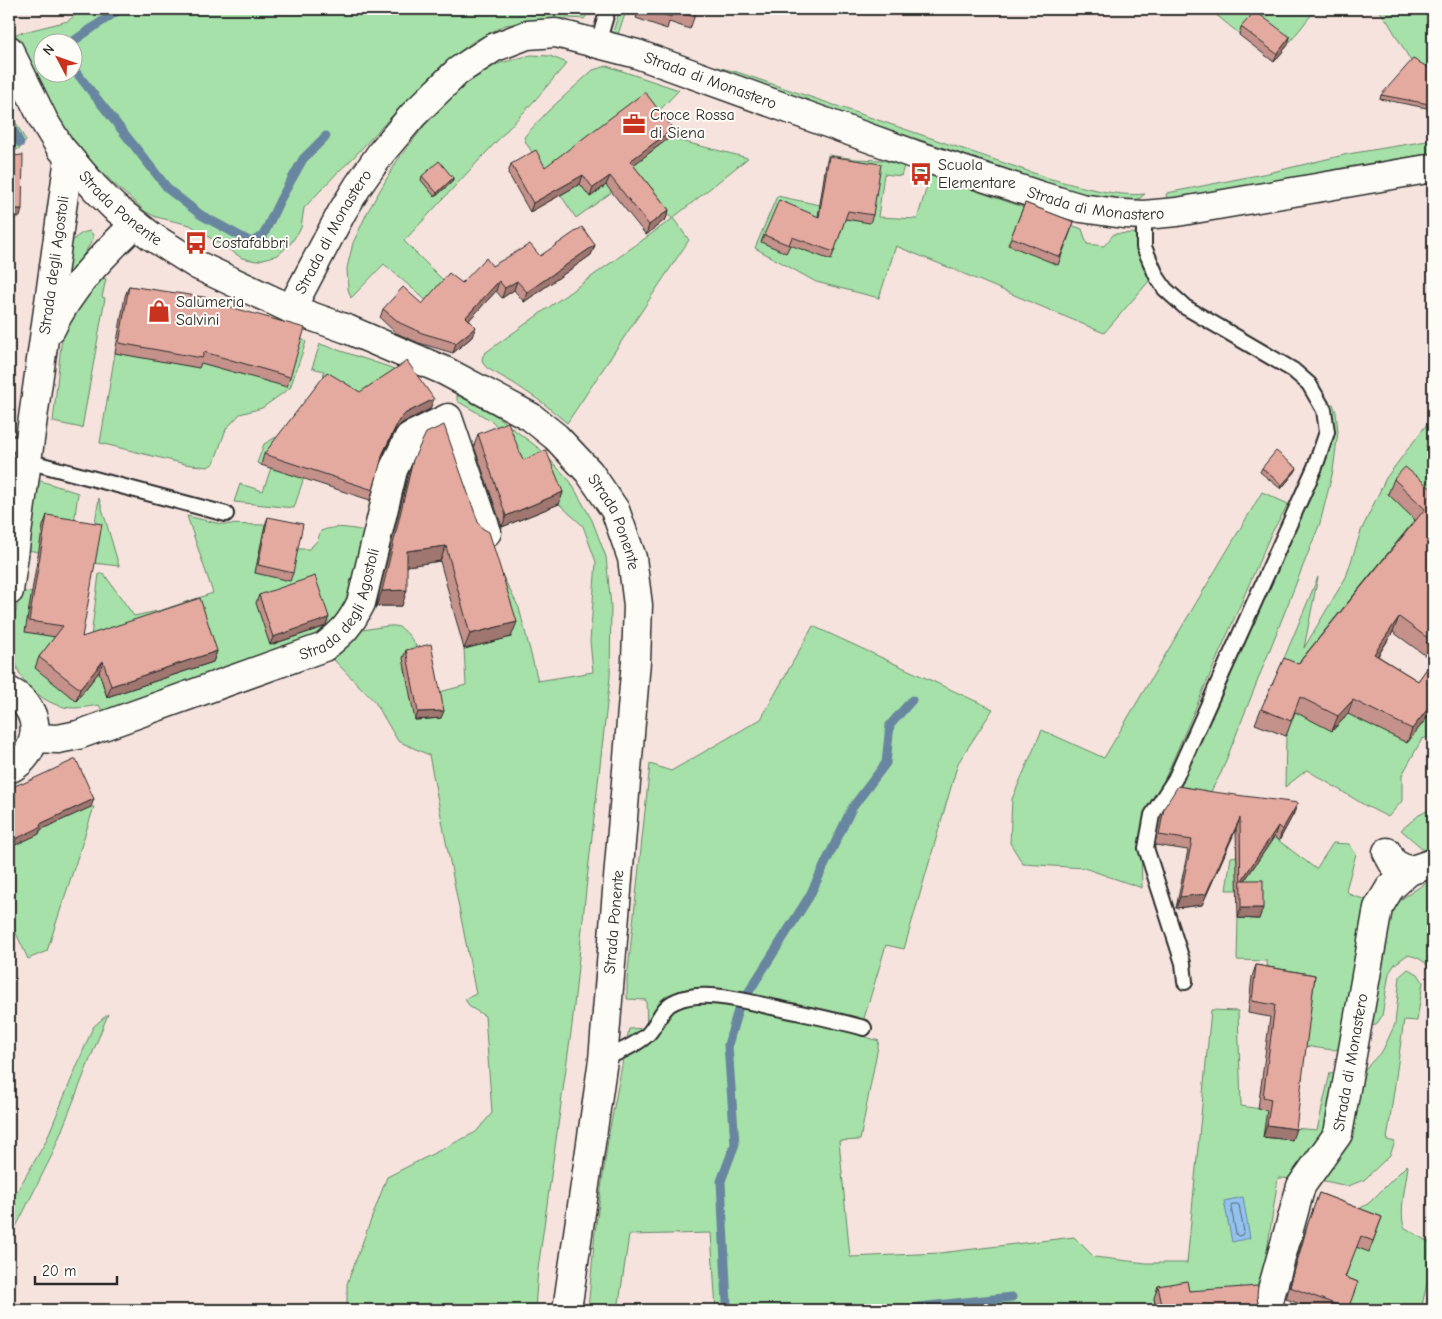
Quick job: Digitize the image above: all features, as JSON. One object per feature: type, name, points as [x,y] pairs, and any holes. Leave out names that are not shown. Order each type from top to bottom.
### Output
[{"type":"main road","name":"Strada di Monastero","points":[[291,309],[342,212],[380,153],[413,114],[458,70],[493,48],[526,36],[556,33],[637,54],[913,154],[1081,208],[1144,215],[1177,212],[1433,168]]},
{"type":"main road","name":"Strada Ponente","points":[[9,50],[44,121],[69,158],[95,188],[135,224],[197,265],[291,309],[348,329],[445,371],[531,417],[556,437],[589,472],[615,510],[632,558],[638,605],[636,661],[603,1060],[567,1310]]},
{"type":"main road","name":"Strada degli Agostoli","points":[[9,591],[22,450],[44,344],[69,158]]},
{"type":"main road","name":"Strada degli Agostoli","points":[[44,344],[59,312],[83,278],[135,224]]},
{"type":"main road","name":"Strada degli Agostoli","points":[[34,738],[58,739],[78,735],[324,647],[343,632],[361,603],[393,470],[409,437],[448,418],[487,532]]},
{"type":"main road","points":[[9,691],[22,699],[30,710],[35,724],[34,738],[30,750],[23,759],[9,769]]},
{"type":"main road","name":"Strada di Monastero","points":[[1387,852],[1393,863],[1421,867]]},
{"type":"main road","name":"Strada di Monastero","points":[[1268,1310],[1301,1186],[1338,1134],[1378,908],[1390,888],[1421,867]]},
{"type":"lane","points":[[598,43],[608,9]]},
{"type":"lane","points":[[1144,215],[1144,247],[1157,277],[1166,289],[1184,306],[1293,370],[1308,384],[1324,410],[1327,432],[1315,467],[1175,779],[1152,815],[1146,848],[1183,963],[1185,982]]},
{"type":"lane","points":[[22,450],[226,514]]},
{"type":"lane","points":[[603,1060],[648,1034],[665,1009],[675,1001],[692,997],[720,996],[841,1021],[864,1028]]},
{"type":"green space","points":[[83,9],[592,9],[584,19],[568,18],[505,25],[474,41],[443,64],[304,208],[301,228],[291,243],[278,255],[256,261],[242,258],[190,225],[156,217],[146,212],[81,151],[62,128],[34,82],[82,82],[82,32],[32,32],[32,78],[17,53],[12,35],[68,21]]},
{"type":"green space","points":[[620,9],[627,9],[618,34],[613,32]]},
{"type":"green space","points":[[1209,9],[1316,9],[1274,62]]},
{"type":"green space","points":[[1378,9],[1433,9],[1433,75],[1412,63],[1388,22]]},
{"type":"green space","points":[[531,55],[550,56],[567,63],[404,241],[445,282],[428,302],[384,264],[351,298],[348,289],[347,268],[353,243],[368,211],[397,161],[424,126],[460,88],[497,64]]},
{"type":"green space","points":[[693,61],[737,72],[1051,179],[1086,188],[1122,194],[1145,194],[1132,201],[1088,195],[1063,189]]},
{"type":"green space","points":[[607,66],[679,90],[653,117],[590,197],[669,138],[748,158],[673,218],[689,240],[567,423],[543,403],[487,368],[482,359],[485,353],[672,219],[637,174],[576,218],[526,143],[524,137],[548,111],[593,70]]},
{"type":"green space","points":[[9,110],[26,141],[19,149],[12,151],[9,145]]},
{"type":"green space","points":[[1433,140],[1433,153],[1342,168],[1179,200],[1168,199],[1166,196],[1167,193],[1268,173],[1348,154]]},
{"type":"green space","points":[[828,155],[882,160],[904,166],[901,176],[884,174],[878,217],[917,219],[929,180],[912,174],[914,170],[1082,229],[1087,244],[1104,246],[1114,234],[1135,233],[1140,258],[1150,280],[1104,333],[896,246],[879,298],[816,282],[755,248],[777,196],[820,205]]},
{"type":"green space","points":[[90,231],[93,239],[61,293],[64,265],[69,247],[74,239]]},
{"type":"green space","points":[[101,278],[106,279],[102,297],[105,298],[82,428],[53,422],[61,345],[68,319]]},
{"type":"green space","points":[[213,309],[301,338],[306,342],[290,388],[262,408],[240,414],[226,429],[214,463],[208,467],[185,464],[100,443],[115,353]]},
{"type":"green space","points":[[320,344],[404,372],[359,400],[323,382],[324,371],[312,368]]},
{"type":"green space","points":[[457,395],[495,415],[541,450],[570,481],[592,520],[606,557],[611,606],[610,677],[572,1025],[538,1269],[535,1310],[347,1310],[347,1284],[387,1177],[476,1132],[492,1113],[485,1016],[470,1007],[465,999],[476,994],[429,755],[398,741],[375,702],[332,658],[356,631],[395,626],[409,635],[415,644],[436,693],[466,685],[464,649],[481,534],[519,608],[538,681],[593,672],[590,641],[596,562],[583,526],[559,504],[542,462],[519,471],[503,433],[492,421],[457,401]]},
{"type":"green space","points":[[1330,404],[1333,404],[1336,412],[1338,432],[1333,471],[1320,523],[1221,773],[1205,802],[1169,796],[1319,468]]},
{"type":"green space","points":[[1433,416],[1433,510],[1419,524],[1303,667],[1433,709],[1433,736],[1422,739],[1402,775],[1402,801],[1388,817],[1366,806],[1307,770],[1285,787],[1286,736],[1297,705],[1278,673],[1318,577],[1304,648],[1346,577],[1361,531],[1386,478]]},
{"type":"green space","points":[[276,437],[309,462],[294,508],[234,502],[240,484],[263,491],[271,468],[257,463],[264,444]]},
{"type":"green space","points":[[41,481],[78,493],[73,531],[39,552],[27,550],[38,482]]},
{"type":"green space","points":[[1262,492],[1288,504],[1270,536],[1160,790],[1141,851],[1142,888],[1084,868],[1023,864],[1010,843],[1012,799],[1042,730],[1104,758]]},
{"type":"green space","points":[[99,498],[119,566],[93,563],[93,535]]},
{"type":"green space","points":[[187,516],[221,524],[265,525],[255,573],[297,549],[309,549],[317,541],[321,531],[339,527],[370,532],[353,603],[329,632],[232,664],[102,711],[99,705],[75,708],[54,704],[36,693],[22,678],[16,664],[13,642],[14,620],[20,591],[32,593],[59,637],[99,672],[90,644],[99,574],[104,574],[134,616],[162,610],[213,593]],"holes":[[[312,584],[326,626],[271,645],[257,603]]]},
{"type":"green space","points":[[813,626],[993,709],[958,763],[904,949],[886,945],[859,1035],[879,1041],[860,1140],[839,1141],[850,1257],[940,1253],[1074,1237],[1094,1257],[1146,1263],[1187,1263],[1211,1010],[1238,1011],[1241,1106],[1267,1110],[1293,1128],[1317,1130],[1330,1073],[1335,1074],[1331,1133],[1296,1179],[1278,1178],[1260,1297],[1154,1298],[1156,1310],[716,1310],[711,1233],[629,1235],[618,1310],[588,1310],[595,1232],[609,1133],[629,1029],[647,1028],[646,1000],[627,999],[627,980],[650,764],[671,771],[761,719]]},
{"type":"green space","points":[[94,807],[47,951],[28,959],[9,918],[9,848],[39,834],[42,829]]},
{"type":"green space","points":[[1433,808],[1432,853],[1423,849],[1401,830],[1419,815]]},
{"type":"green space","points":[[1274,837],[1316,869],[1333,843],[1349,844],[1356,854],[1346,890],[1351,895],[1367,900],[1340,1049],[1333,1050],[1304,1046],[1268,979],[1267,961],[1237,960],[1238,918],[1259,919],[1259,890],[1226,890],[1231,857],[1264,852]]},
{"type":"green space","points":[[1433,878],[1433,973],[1422,961],[1412,956],[1407,955],[1395,964],[1389,973],[1382,1016],[1376,1025],[1365,1027],[1383,920],[1403,898]]},
{"type":"green space","points":[[1408,969],[1418,974],[1423,982],[1417,1021],[1404,1020],[1387,1140],[1395,1142],[1390,1155],[1364,1180],[1348,1186],[1315,1179],[1352,1083],[1383,1050],[1395,1024],[1400,976]]},
{"type":"green space","points":[[108,1014],[52,1155],[14,1231],[9,1245],[9,1205],[45,1143],[93,1027]]},
{"type":"green space","points":[[1407,1165],[1403,1205],[1404,1227],[1433,1245],[1433,1261],[1421,1310],[1347,1310],[1353,1294],[1341,1289],[1356,1247],[1346,1217],[1369,1203]]},
{"type":"water","points":[[1243,1197],[1250,1238],[1232,1242],[1224,1201]]},
{"type":"building","points":[[646,9],[697,9],[694,17],[674,10],[671,17]]},
{"type":"building","points":[[1255,11],[1290,37],[1277,54],[1241,27]]},
{"type":"building","points":[[1413,59],[1433,70],[1433,99],[1429,104],[1381,95]]},
{"type":"building","points":[[645,92],[673,129],[630,161],[669,210],[649,225],[610,176],[593,188],[583,175],[533,203],[511,164],[536,150],[545,167]]},
{"type":"building","points":[[23,155],[22,209],[9,209],[9,156]]},
{"type":"building","points":[[829,156],[881,164],[873,215],[848,211],[834,252],[792,237],[789,245],[764,235],[779,200],[819,217]]},
{"type":"building","points":[[439,161],[453,178],[437,193],[422,176]]},
{"type":"building","points":[[1025,203],[1074,222],[1060,257],[1011,237]]},
{"type":"building","points":[[582,227],[595,245],[527,292],[517,281],[505,288],[499,281],[466,317],[476,327],[456,343],[422,333],[400,323],[383,309],[403,287],[422,304],[449,273],[462,283],[486,258],[492,266],[530,244],[540,256]]},
{"type":"building","points":[[129,286],[217,299],[216,303],[305,328],[290,377],[204,352],[202,358],[119,343]]},
{"type":"building","points":[[407,361],[434,399],[406,413],[399,420],[383,453],[373,490],[264,454],[327,372],[360,392]]},
{"type":"building","points":[[508,422],[523,460],[546,450],[563,492],[506,516],[478,434]]},
{"type":"building","points":[[444,425],[478,522],[482,528],[489,532],[517,622],[470,634],[446,546],[407,551],[407,590],[382,591],[413,460],[426,433]]},
{"type":"building","points":[[1276,451],[1297,468],[1282,485],[1262,468]]},
{"type":"building","points":[[1405,467],[1433,490],[1433,642],[1399,617],[1374,654],[1418,681],[1433,660],[1433,702],[1412,729],[1353,700],[1338,716],[1300,697],[1291,721],[1261,709],[1284,658],[1298,664],[1425,509],[1394,479]]},
{"type":"building","points":[[47,515],[102,524],[82,637],[200,598],[217,651],[111,686],[103,661],[80,689],[39,657],[63,626],[29,621]]},
{"type":"building","points":[[268,517],[303,524],[293,573],[258,565]]},
{"type":"building","points":[[315,576],[329,617],[273,637],[259,595]]},
{"type":"building","points":[[431,644],[444,711],[418,712],[406,650]]},
{"type":"building","points":[[76,759],[94,799],[40,824],[41,827],[9,842],[9,788]]},
{"type":"building","points":[[1178,786],[1298,803],[1282,830],[1278,826],[1242,880],[1263,880],[1263,908],[1241,908],[1240,818],[1206,894],[1180,897],[1192,840],[1159,835],[1164,808]]},
{"type":"building","points":[[1256,965],[1315,975],[1296,1129],[1267,1125],[1271,1099],[1263,1097],[1275,1005],[1252,1001]]},
{"type":"building","points":[[1319,1193],[1382,1217],[1373,1241],[1361,1236],[1345,1277],[1358,1282],[1348,1309],[1290,1287],[1308,1223]]},
{"type":"building","points":[[1187,1281],[1189,1291],[1258,1286],[1258,1304],[1263,1310],[1187,1310],[1187,1308],[1163,1310],[1158,1286]]},
{"type":"waterway","points":[[82,35],[120,9]]},
{"type":"waterway","points":[[82,80],[169,190],[201,215],[251,242],[263,236],[280,200],[303,159],[326,136]]},
{"type":"waterway","points":[[9,122],[20,143]]},
{"type":"waterway","points":[[748,993],[809,897],[852,808],[886,763],[890,725],[912,700]]},
{"type":"waterway","points":[[727,1304],[721,1181],[735,1144],[728,1045],[738,1010]]},
{"type":"waterway","points":[[912,1310],[918,1307],[1012,1297]]},
{"type":"place","name":"Croce Rossa di Siena","points":[[634,124]]},
{"type":"place","name":"Scuola Elementare","points":[[921,174]]},
{"type":"place","name":"Costafabbri","points":[[196,243]]},
{"type":"place","name":"Salumeria Salvini","points":[[159,311]]}]
